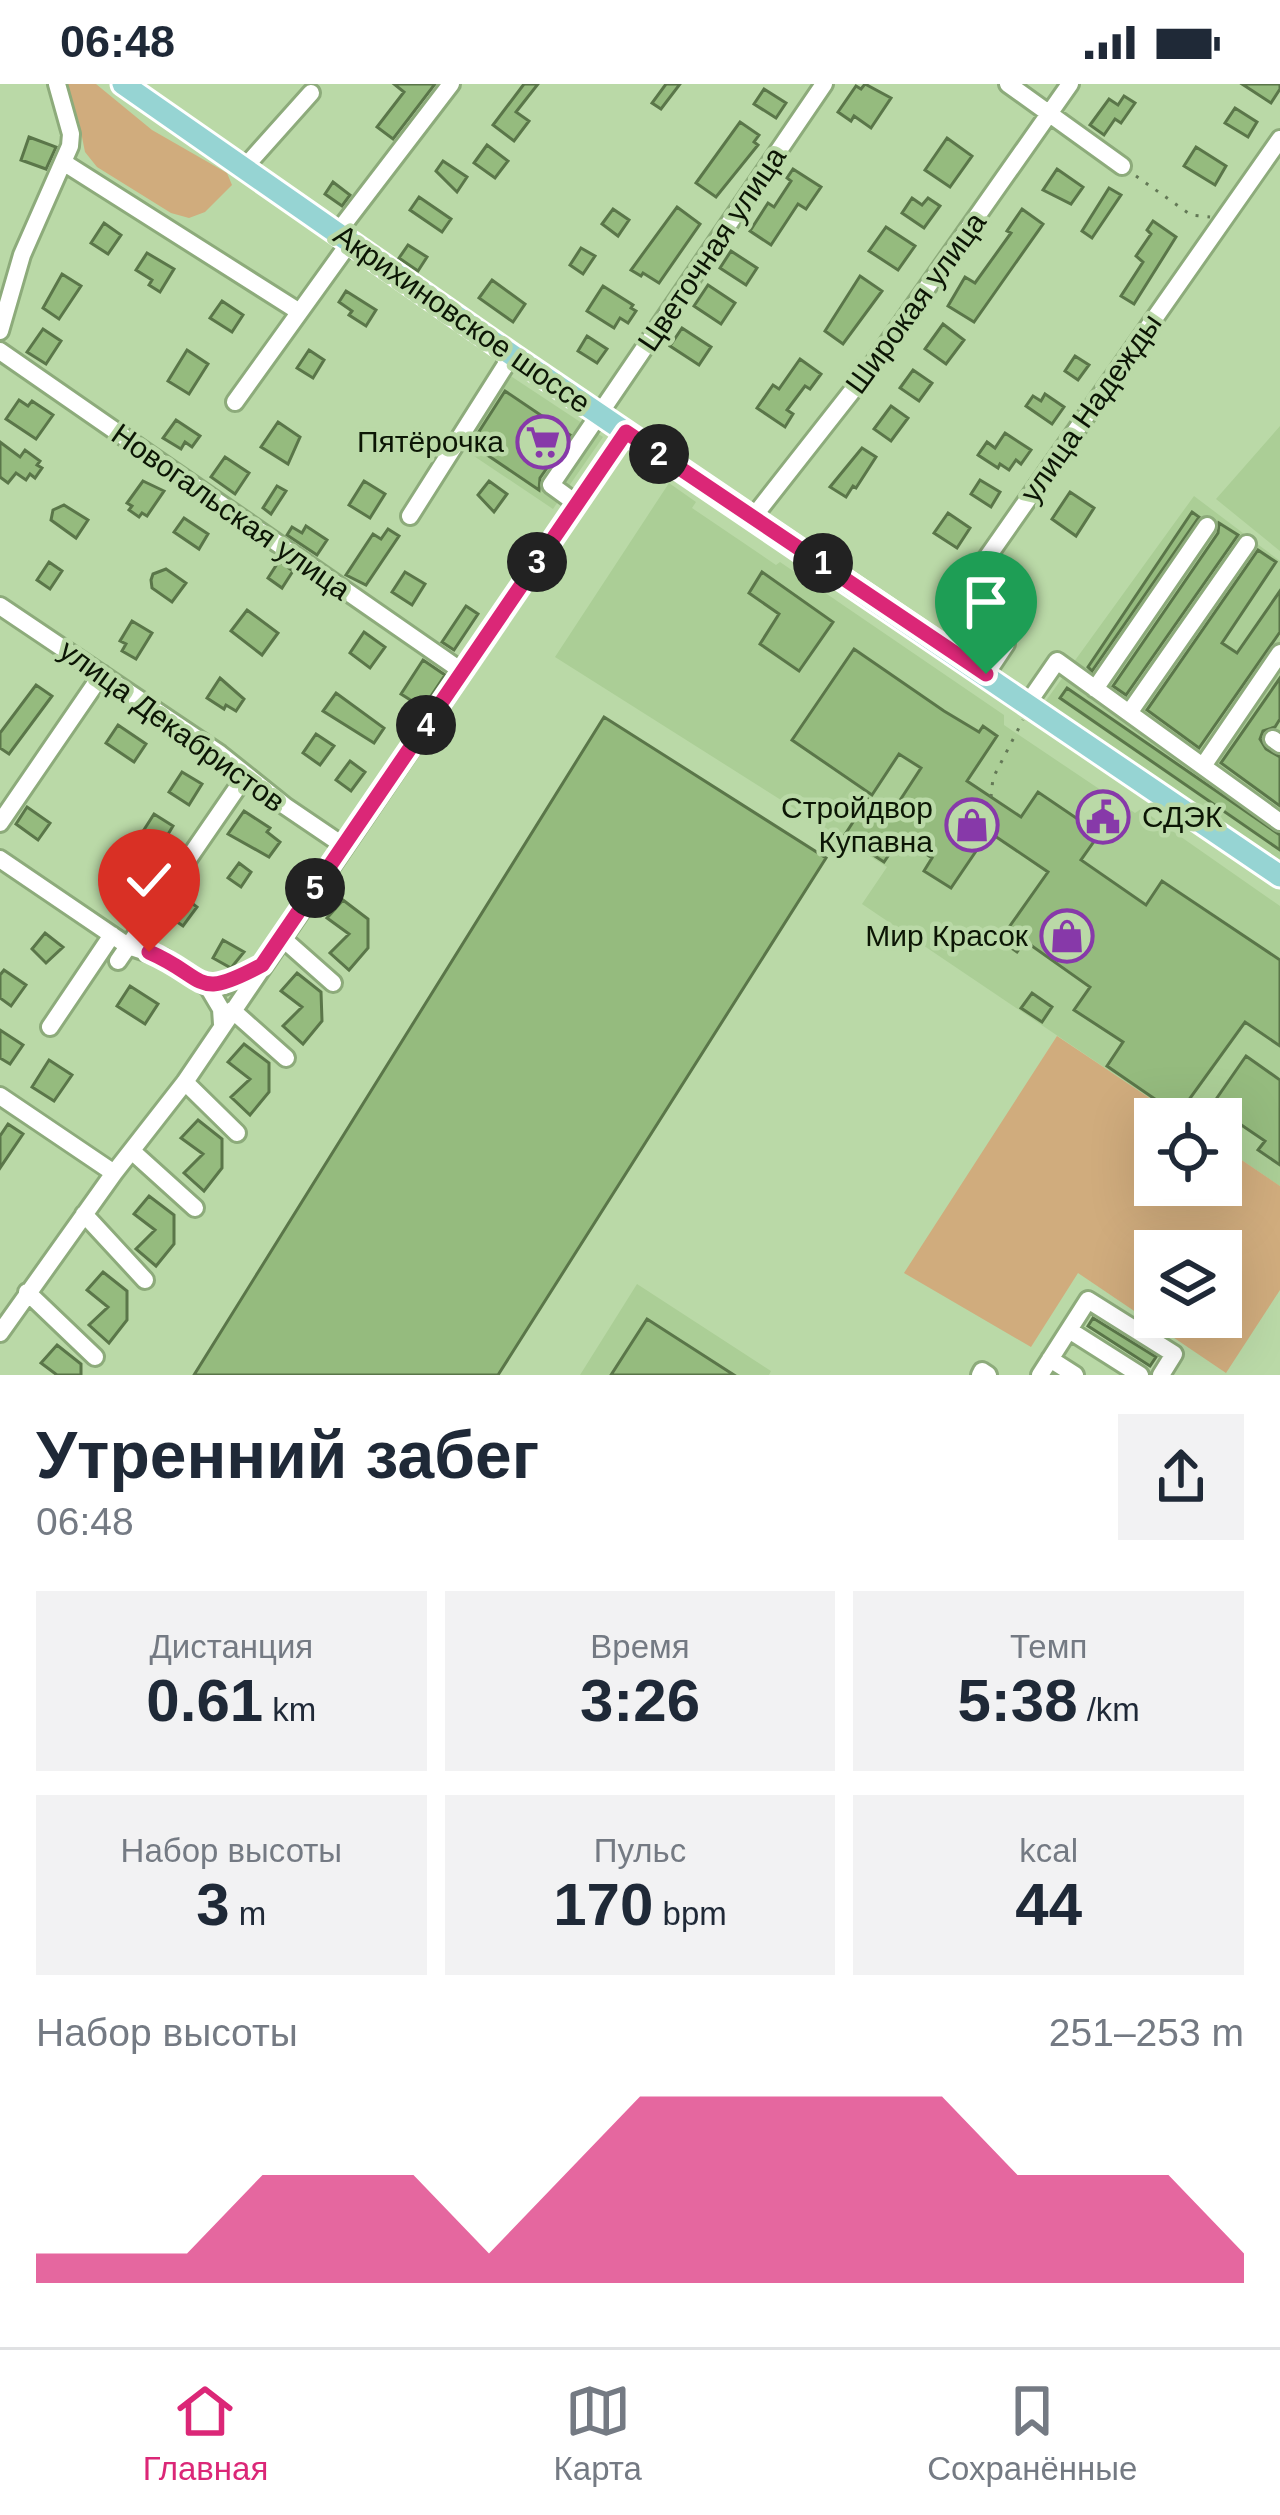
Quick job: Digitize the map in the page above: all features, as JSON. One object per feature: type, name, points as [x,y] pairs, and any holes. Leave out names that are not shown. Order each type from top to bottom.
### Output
[{"type":"main road","name":"Акрихиновское шоссе","points":[[123,84],[512,355],[977,668],[1026,711],[1280,876]]},
{"type":"street","points":[[0,331],[22,255],[71,134],[57,84]]},
{"type":"street","points":[[235,402],[451,84]]},
{"type":"street","name":"Цветочная улица","points":[[577,504],[551,485],[824,84]]},
{"type":"street","points":[[1008,84],[1122,166]]},
{"type":"street","name":"Широкая улица","points":[[754,516],[871,367],[1070,84]]},
{"type":"street","points":[[244,168],[311,93]]},
{"type":"street","name":"улица Надежды","points":[[977,668],[1006,644],[977,620],[965,589],[1280,139]]},
{"type":"street","points":[[63,162],[298,311]]},
{"type":"street","name":"Новогальская улица","points":[[0,352],[463,672]]},
{"type":"street","points":[[410,516],[512,355]]},
{"type":"street","points":[[0,1333],[185,1082],[626,432]]},
{"type":"street","points":[[1094,688],[1207,526]]},
{"type":"street","points":[[1129,713],[1247,544]]},
{"type":"street","name":"улица Декабристов","points":[[0,606],[344,846]]},
{"type":"street","points":[[1202,766],[1280,653]]},
{"type":"street","points":[[1026,711],[1057,662],[1280,822]]},
{"type":"street","points":[[956,683],[977,668]]},
{"type":"street","points":[[0,823],[102,674]]},
{"type":"street","points":[[123,954],[246,776]]},
{"type":"street","points":[[0,859],[112,935],[123,954]]},
{"type":"street","points":[[50,1027],[112,935]]},
{"type":"street","points":[[281,938],[333,983]]},
{"type":"street","points":[[123,954],[164,958],[208,987],[227,1017],[286,1058]]},
{"type":"street","points":[[208,987],[224,986],[262,965]]},
{"type":"street","points":[[185,1082],[237,1132]]},
{"type":"street","points":[[0,1096],[114,1173]]},
{"type":"street","points":[[133,1152],[195,1208]]},
{"type":"street","points":[[84,1214],[145,1280]]},
{"type":"street","points":[[27,1292],[95,1357]]},
{"type":"street","points":[[1075,1375],[1045,1367],[1088,1300],[1174,1354],[1161,1375]]},
{"type":"street","points":[[1069,1330],[1140,1375]]},
{"type":"path","points":[[1122,166],[1191,215],[1224,218]]},
{"type":"path","points":[[991,797],[993,778],[1026,711]]},
{"type":"shaded area","points":[[64,84],[96,84],[152,130],[227,173],[232,185],[205,212],[189,218],[171,213],[97,167],[85,152]]},
{"type":"shaded area","points":[[506,373],[603,437],[553,509],[459,446]]},
{"type":"shaded area","points":[[1280,426],[1280,551],[1216,499]]},
{"type":"shaded area","points":[[669,483],[696,502],[692,508],[776,565],[780,562],[1004,715],[1004,725],[1135,813],[1141,809],[1280,906],[1280,1186],[1242,1160],[1242,1098],[1150,1098],[862,904],[887,867],[555,657]]},
{"type":"shaded area","points":[[1194,496],[1280,561],[1280,869],[1042,706]]},
{"type":"shaded area","points":[[1057,1036],[1150,1098],[1134,1098],[1134,1206],[1242,1206],[1242,1160],[1280,1186],[1280,1290],[1226,1373],[1174,1338],[1242,1338],[1242,1230],[1134,1230],[1134,1311],[1078,1273],[1031,1347],[904,1273]]},
{"type":"shaded area","points":[[637,1284],[771,1371],[769,1375],[580,1375]]},
{"type":"building","points":[[394,84],[435,84],[393,139],[377,127],[404,92]]},
{"type":"building","points":[[524,84],[538,84],[516,112],[529,121],[514,141],[493,125]]},
{"type":"building","points":[[666,84],[680,84],[661,109],[652,103]]},
{"type":"building","points":[[865,84],[891,98],[871,128],[838,112],[856,86],[861,89]]},
{"type":"building","points":[[1242,84],[1280,84],[1280,89],[1271,103]]},
{"type":"building","points":[[764,89],[786,103],[776,118],[754,104]]},
{"type":"building","points":[[1124,96],[1135,103],[1121,123],[1115,119],[1104,135],[1090,125],[1109,99],[1118,105]]},
{"type":"building","points":[[1235,108],[1257,122],[1248,137],[1225,123]]},
{"type":"building","points":[[740,122],[759,135],[754,142],[758,145],[716,197],[696,183]]},
{"type":"building","points":[[29,137],[56,147],[46,169],[21,160]]},
{"type":"building","points":[[947,138],[972,156],[950,187],[925,170]]},
{"type":"building","points":[[487,145],[508,161],[495,178],[474,163]]},
{"type":"building","points":[[1196,147],[1226,166],[1215,185],[1184,166]]},
{"type":"building","points":[[443,161],[467,177],[457,192],[436,171]]},
{"type":"building","points":[[793,169],[821,187],[806,209],[798,204],[771,245],[750,231],[768,203],[774,207]]},
{"type":"building","points":[[1057,169],[1083,187],[1071,204],[1043,190]]},
{"type":"building","points":[[333,182],[350,195],[342,206],[325,194]]},
{"type":"building","points":[[1109,188],[1121,195],[1092,238],[1082,231]]},
{"type":"building","points":[[419,197],[451,219],[442,232],[410,210]]},
{"type":"building","points":[[912,198],[922,205],[928,198],[940,206],[924,228],[902,213]]},
{"type":"building","points":[[677,207],[700,224],[659,283],[631,270]]},
{"type":"building","points":[[613,209],[629,220],[618,236],[602,224]]},
{"type":"building","points":[[1022,209],[1043,224],[974,322],[948,306],[965,277],[975,283]]},
{"type":"building","points":[[1153,221],[1176,237],[1134,304],[1121,296],[1143,262],[1136,256],[1151,234],[1147,230]]},
{"type":"building","points":[[104,223],[121,235],[108,254],[91,243]]},
{"type":"building","points":[[886,227],[915,246],[898,270],[869,251]]},
{"type":"building","points":[[408,245],[427,257],[418,271],[399,258]]},
{"type":"building","points":[[581,248],[595,256],[583,274],[570,265]]},
{"type":"building","points":[[731,251],[757,268],[746,285],[720,268]]},
{"type":"building","points":[[147,253],[174,269],[160,292],[136,270]]},
{"type":"building","points":[[62,274],[81,286],[59,319],[43,308]]},
{"type":"building","points":[[860,276],[882,291],[843,344],[825,331]]},
{"type":"building","points":[[492,280],[525,304],[513,322],[479,298]]},
{"type":"building","points":[[708,285],[735,303],[721,324],[694,306]]},
{"type":"building","points":[[603,286],[633,305],[636,311],[628,323],[620,318],[614,328],[587,311]]},
{"type":"building","points":[[346,291],[376,310],[366,326],[339,302]]},
{"type":"building","points":[[222,301],[243,315],[232,332],[210,318]]},
{"type":"building","points":[[943,324],[964,340],[946,364],[925,349]]},
{"type":"building","points":[[682,328],[711,347],[699,365],[670,346]]},
{"type":"building","points":[[43,329],[61,341],[46,364],[27,352]]},
{"type":"building","points":[[587,336],[607,349],[597,363],[578,351]]},
{"type":"building","points":[[187,350],[208,364],[189,394],[168,381]]},
{"type":"building","points":[[309,350],[324,360],[313,378],[297,368]]},
{"type":"building","points":[[1075,356],[1089,365],[1078,380],[1065,371]]},
{"type":"building","points":[[800,359],[821,374],[787,410],[793,414],[785,427],[757,408],[773,385],[779,389]]},
{"type":"building","points":[[913,370],[932,383],[919,401],[900,388]]},
{"type":"building","points":[[505,391],[570,435],[540,478],[539,490],[471,444]]},
{"type":"building","points":[[1045,394],[1064,407],[1052,424],[1026,406],[1033,396],[1041,401]]},
{"type":"building","points":[[19,400],[28,406],[32,401],[53,415],[36,439],[6,419]]},
{"type":"building","points":[[891,406],[908,418],[891,441],[874,429]]},
{"type":"building","points":[[176,420],[200,436],[192,447],[185,442],[181,449],[163,438]]},
{"type":"building","points":[[278,422],[300,437],[288,464],[261,447]]},
{"type":"building","points":[[1005,433],[1031,450],[1021,464],[1016,460],[1009,470],[978,455],[987,442],[995,448]]},
{"type":"building","points":[[0,442],[20,457],[25,450],[40,461],[37,465],[42,468],[35,478],[30,474],[26,480],[16,473],[8,483],[0,477]]},
{"type":"building","points":[[862,448],[876,457],[846,497],[830,487]]},
{"type":"building","points":[[225,457],[249,473],[235,494],[211,477]]},
{"type":"building","points":[[980,480],[1000,492],[991,507],[971,494]]},
{"type":"building","points":[[143,481],[164,491],[147,516],[139,517],[127,503]]},
{"type":"building","points":[[364,481],[385,494],[370,518],[349,505]]},
{"type":"building","points":[[489,481],[507,494],[494,512],[478,495]]},
{"type":"building","points":[[277,486],[286,491],[271,514],[263,508]]},
{"type":"building","points":[[1070,492],[1094,508],[1076,536],[1052,519]]},
{"type":"building","points":[[64,505],[88,520],[76,538],[51,520],[53,510]]},
{"type":"building","points":[[1192,512],[1199,517],[1092,671],[1088,667]]},
{"type":"building","points":[[948,513],[970,528],[957,548],[934,533]]},
{"type":"building","points":[[184,518],[208,534],[199,549],[174,532]]},
{"type":"building","points":[[1219,523],[1238,535],[1126,695],[1113,686],[1218,533]]},
{"type":"building","points":[[306,526],[327,540],[317,555],[287,535],[292,527],[302,533]]},
{"type":"building","points":[[388,529],[399,536],[366,585],[346,575],[373,534],[381,539]]},
{"type":"building","points":[[1258,550],[1276,562],[1222,643],[1237,653],[1280,591],[1280,632],[1199,748],[1147,710]]},
{"type":"building","points":[[279,561],[293,571],[282,588],[268,578]]},
{"type":"building","points":[[49,562],[62,571],[50,589],[37,580]]},
{"type":"building","points":[[166,569],[186,583],[172,602],[152,588],[153,574]]},
{"type":"building","points":[[405,572],[425,584],[412,605],[392,592]]},
{"type":"building","points":[[762,572],[833,622],[799,671],[760,644],[779,614],[749,593]]},
{"type":"building","points":[[466,606],[478,614],[454,650],[442,642]]},
{"type":"building","points":[[247,610],[278,633],[262,655],[231,631]]},
{"type":"building","points":[[132,621],[152,633],[136,659],[122,651],[126,644],[120,641]]},
{"type":"building","points":[[364,632],[385,647],[370,668],[350,653]]},
{"type":"building","points":[[854,649],[979,732],[983,726],[997,736],[967,781],[1021,817],[1038,792],[1082,822],[1096,802],[1114,813],[1081,860],[1146,905],[1162,881],[1280,960],[1280,1046],[1245,1022],[1190,1098],[1153,1098],[1107,1066],[1123,1042],[1074,1010],[1090,987],[1025,941],[1017,952],[1000,940],[1048,872],[989,832],[951,888],[924,871],[932,858],[901,837],[884,862],[844,836],[868,799],[891,814],[921,768],[899,754],[872,795],[792,740]]},
{"type":"building","points":[[423,660],[445,675],[423,708],[401,694]]},
{"type":"building","points":[[220,678],[244,699],[236,711],[207,698]]},
{"type":"building","points":[[1280,678],[1280,719],[1260,739],[1280,757],[1280,806],[1221,763]]},
{"type":"building","points":[[36,685],[52,696],[9,754],[0,748],[0,733]]},
{"type":"building","points":[[1067,688],[1280,835],[1280,850],[1060,698]]},
{"type":"building","points":[[336,693],[384,728],[374,743],[323,711]]},
{"type":"building","points":[[604,717],[826,858],[498,1375],[194,1375]]},
{"type":"building","points":[[118,725],[146,744],[134,762],[106,743]]},
{"type":"building","points":[[316,734],[334,746],[320,765],[303,753]]},
{"type":"building","points":[[350,761],[365,772],[351,791],[336,780]]},
{"type":"building","points":[[182,772],[202,784],[189,805],[169,792]]},
{"type":"building","points":[[27,807],[50,823],[38,840],[16,824]]},
{"type":"building","points":[[244,811],[270,828],[267,832],[280,842],[269,857],[228,834]]},
{"type":"building","points":[[154,814],[173,826],[159,849],[140,836]]},
{"type":"building","points":[[121,858],[142,873],[130,890],[109,876]]},
{"type":"building","points":[[239,863],[251,872],[241,887],[228,878]]},
{"type":"building","points":[[181,895],[197,907],[183,926],[167,915]]},
{"type":"building","points":[[343,900],[368,919],[368,948],[349,970],[330,953],[349,934],[327,918]]},
{"type":"building","points":[[45,933],[63,947],[46,963],[32,949]]},
{"type":"building","points":[[223,940],[244,952],[231,968],[213,958]]},
{"type":"building","points":[[4,970],[26,985],[11,1006],[0,998]]},
{"type":"building","points":[[297,973],[321,992],[322,1021],[303,1044],[283,1026],[302,1007],[281,991]]},
{"type":"building","points":[[130,986],[158,1004],[145,1024],[117,1006]]},
{"type":"building","points":[[1032,993],[1052,1007],[1042,1022],[1021,1008]]},
{"type":"building","points":[[0,1030],[23,1045],[10,1064],[0,1058]]},
{"type":"building","points":[[244,1044],[269,1063],[269,1092],[250,1115],[231,1097],[250,1079],[228,1062]]},
{"type":"building","points":[[1246,1056],[1280,1080],[1280,1165],[1258,1150],[1265,1141],[1242,1125],[1242,1098],[1217,1098]]},
{"type":"building","points":[[49,1060],[72,1075],[54,1101],[32,1087]]},
{"type":"building","points":[[198,1120],[222,1139],[222,1168],[204,1191],[184,1173],[203,1154],[181,1138]]},
{"type":"building","points":[[8,1124],[23,1134],[0,1168],[0,1136]]},
{"type":"building","points":[[149,1196],[174,1215],[174,1244],[156,1266],[136,1249],[155,1230],[134,1214]]},
{"type":"building","points":[[103,1272],[127,1291],[127,1320],[109,1343],[89,1325],[108,1307],[87,1290]]},
{"type":"building","points":[[1093,1318],[1156,1357],[1150,1366],[1088,1326]]},
{"type":"building","points":[[647,1319],[734,1375],[611,1375]]},
{"type":"building","points":[[57,1345],[81,1364],[81,1375],[57,1375],[41,1363]]},
{"type":"place","name":"Пятёрочка","points":[[543,442]]},
{"type":"place","name":"СДЭК","points":[[1103,817]]},
{"type":"place","name":"Стройдвор Купавна","points":[[972,825]]},
{"type":"place","name":"Мир Красок","points":[[1067,936]]},
{"type":"route","points":[[149,952],[208,987],[224,986],[262,965],[626,432],[986,674]]}]
